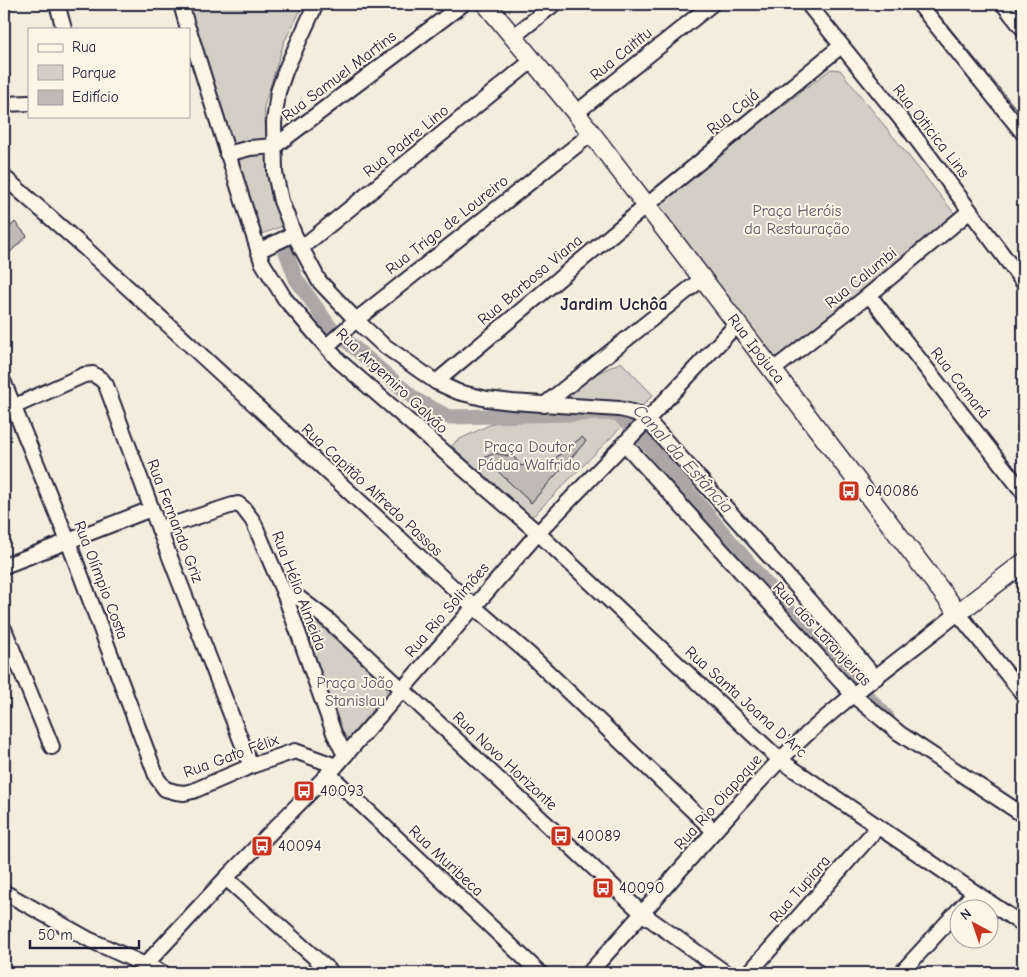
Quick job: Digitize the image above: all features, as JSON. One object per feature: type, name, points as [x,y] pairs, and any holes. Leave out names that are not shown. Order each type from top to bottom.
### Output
[{"type":"main road","name":"Rua Ipojuca","points":[[486,4],[576,113],[958,613]]},
{"type":"main road","points":[[958,613],[1023,563]]},
{"type":"street","points":[[57,4],[64,28]]},
{"type":"street","name":"Rua Argemiro Galvão","points":[[181,4],[187,28]]},
{"type":"street","name":"Rua Argemiro Galvão","points":[[316,4],[295,48],[278,92],[274,122],[275,173],[281,201],[294,234],[319,281],[355,321],[382,344],[436,382],[458,392],[487,399],[544,405],[619,409],[640,415],[645,422]]},
{"type":"street","name":"Rua Samuel Martins","points":[[275,146],[463,4]]},
{"type":"street","points":[[514,36],[554,4]]},
{"type":"street","name":"Rua Caititu","points":[[576,113],[712,4]]},
{"type":"street","name":"Rua Oiticica Lins","points":[[808,4],[909,130],[1023,282]]},
{"type":"street","points":[[919,4],[1023,133]]},
{"type":"street","points":[[1003,4],[1023,29]]},
{"type":"street","name":"Rua Argemiro Galvão","points":[[190,42],[194,65],[227,154],[262,262],[285,299],[328,345],[338,360],[538,533]]},
{"type":"street","name":"Rua Cajá","points":[[646,206],[841,46]]},
{"type":"street","name":"Rua Padre Lino","points":[[301,248],[533,60]]},
{"type":"street","points":[[4,104],[28,103]]},
{"type":"street","name":"Rua Trigo de Loureiro","points":[[328,345],[355,321],[591,134]]},
{"type":"street","points":[[227,154],[250,148],[275,146]]},
{"type":"street","name":"Rua Capitão Alfredo Passos","points":[[4,177],[94,256],[473,606],[530,655],[714,831]]},
{"type":"street","name":"Rua Barbosa Viana","points":[[436,382],[646,206]]},
{"type":"street","name":"Rua Calumbi","points":[[772,370],[869,295],[970,210]]},
{"type":"street","points":[[258,251],[294,234]]},
{"type":"street","points":[[544,405],[703,278]]},
{"type":"street","name":"Rua Camará","points":[[869,295],[1023,492]]},
{"type":"street","name":"Rua Rio Solimões","points":[[146,964],[226,878],[332,770],[538,533],[737,324]]},
{"type":"street","name":"Rua Fernando Griz","points":[[13,407],[84,375],[96,375],[106,385],[151,509],[251,766]]},
{"type":"street","name":"Rua Olímpio Costa","points":[[4,382],[68,541],[156,778],[166,789]]},
{"type":"street","name":"Rua das Laranjeiras","points":[[645,422],[823,616],[874,679]]},
{"type":"street","name":"Rua das Laranjeiras","points":[[626,441],[854,695],[899,733],[1023,816]]},
{"type":"street","name":"Rua Hélio Almeida","points":[[159,529],[233,505],[238,504],[244,508],[253,521],[284,593],[334,733],[345,755]]},
{"type":"street","points":[[4,566],[151,509]]},
{"type":"street","name":"Rua Santa Joana D'Arc","points":[[538,533],[780,760],[1023,925]]},
{"type":"street","name":"Rua Novo Horizonte","points":[[284,593],[299,598],[323,615],[643,914],[726,973]]},
{"type":"street","name":"Rua Rio Oiapoque","points":[[589,973],[643,914],[714,831],[780,760],[854,695],[958,613]]},
{"type":"street","name":"Rua Ipojuca","points":[[958,613],[1023,694]]},
{"type":"street","points":[[4,629],[52,746]]},
{"type":"street","name":"Rua Gato Félix","points":[[166,789],[176,792],[193,791],[251,766],[295,751],[332,770]]},
{"type":"street","name":"Rua Muribeca","points":[[332,770],[540,973]]},
{"type":"street","name":"Rua Tupiara","points":[[749,973],[878,827]]},
{"type":"street","points":[[226,878],[332,973]]},
{"type":"street","points":[[4,892],[113,952],[146,964],[163,973]]},
{"type":"street","points":[[901,973],[974,892]]},
{"type":"green space","points":[[177,4],[304,4],[284,42],[264,106],[266,135],[296,221],[249,239],[190,46],[190,28],[184,28]]},
{"type":"green space","name":"Praça Heróis da Restauração","points":[[831,69],[840,70],[954,213],[952,224],[775,361],[655,208],[664,197]]},
{"type":"green space","name":"Praça Doutor Pádua Walfrido","points":[[621,362],[653,395],[533,516],[528,517],[452,446],[456,441]]},
{"type":"green space","name":"Praça João Stanislau","points":[[304,611],[387,688],[387,697],[354,732],[350,739],[344,735],[298,614]]},
{"type":"building","points":[[15,222],[27,236],[4,258],[4,233]]},
{"type":"building","points":[[582,437],[586,441],[531,503],[484,458],[494,453],[514,457],[521,466],[537,461],[544,467]]},
{"type":"waterway","name":"Canal da Estância","points":[[283,244],[296,279],[330,327],[416,400],[449,417],[617,413],[644,439],[822,650],[887,717]]},
{"type":"tram line","points":[[930,4],[1023,117]]},
{"type":"place","name":"040086","points":[[849,491]]},
{"type":"place","name":"40093","points":[[304,791]]},
{"type":"place","name":"40089","points":[[561,836]]},
{"type":"place","name":"40094","points":[[262,846]]},
{"type":"place","name":"40090","points":[[603,888]]},
{"type":"district","name":"Jardim Uchôa","points":[[614,304]]}]
